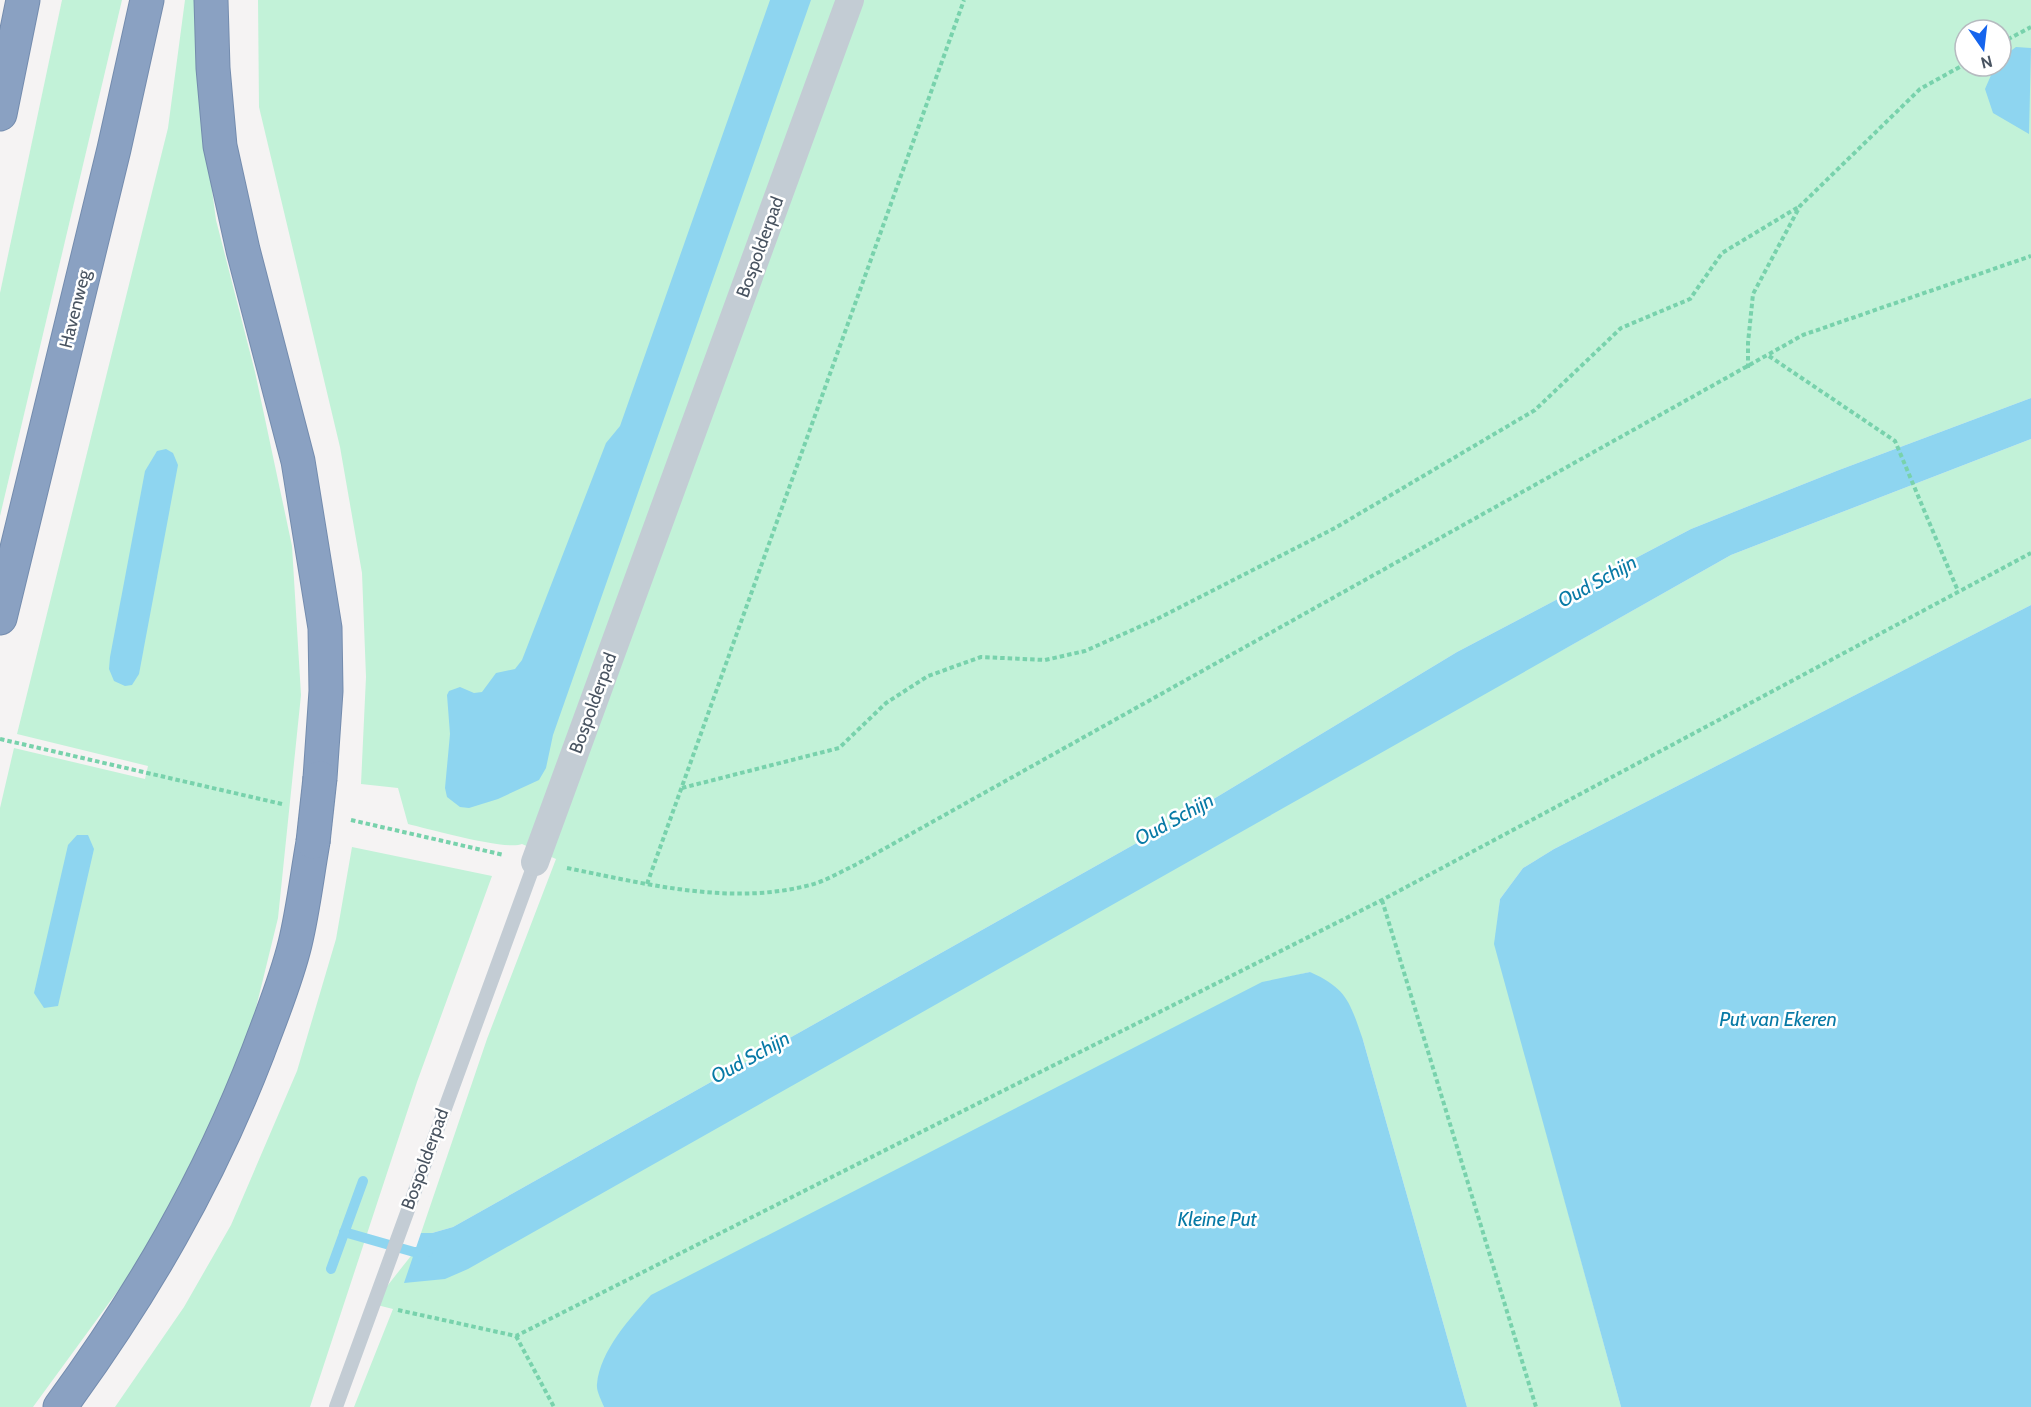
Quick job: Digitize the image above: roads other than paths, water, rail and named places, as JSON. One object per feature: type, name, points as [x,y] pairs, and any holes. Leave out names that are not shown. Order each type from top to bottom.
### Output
[{"type":"highway","points":[[0,114],[22,0]]},
{"type":"highway","name":"Havenweg","points":[[0,618],[114,149],[147,0]]},
{"type":"highway","points":[[60,1407],[111,1337],[166,1248],[216,1153],[268,1024],[294,945],[313,842],[320,778],[326,691],[325,628],[298,461],[245,260],[220,146],[213,68],[211,0]]},
{"type":"street","name":"Bospolderpad","points":[[535,862],[850,0]]},
{"type":"lane","name":"Bospolderpad","points":[[336,1407],[535,862]]},
{"type":"water","points":[[770,0],[811,0],[553,735],[546,768],[539,780],[498,799],[469,808],[460,807],[447,797],[445,788],[450,734],[447,695],[449,691],[460,687],[474,693],[482,692],[496,673],[515,669],[522,660],[606,443],[620,426]]},
{"type":"water","points":[[2016,47],[2031,48],[2029,134],[1993,113],[1985,89],[1990,78],[2013,78],[2013,49]]},
{"type":"water","points":[[2031,398],[2031,439],[1731,555],[468,1269],[445,1279],[404,1283],[421,1233],[432,1233],[453,1227],[1192,812],[1457,652],[1691,529],[1839,470]]},
{"type":"water","points":[[166,449],[173,453],[178,465],[139,674],[132,685],[125,686],[114,681],[109,669],[110,657],[145,471],[157,451]]},
{"type":"water","name":"Put van Ekeren","points":[[2031,605],[2031,1407],[1621,1407],[1494,944],[1500,899],[1523,868],[1554,849]]},
{"type":"water","points":[[77,835],[88,835],[94,849],[58,1006],[44,1008],[34,993],[68,845]]},
{"type":"water","name":"Kleine Put","points":[[1310,972],[1323,978],[1340,991],[1351,1007],[1359,1027],[1467,1407],[604,1407],[597,1387],[604,1359],[617,1336],[651,1295],[1262,982]]},
{"type":"waterway","points":[[331,1269],[363,1181]]},
{"type":"waterway","name":"Oud Schijn","points":[[344,1232],[414,1252],[428,1252]]}]
